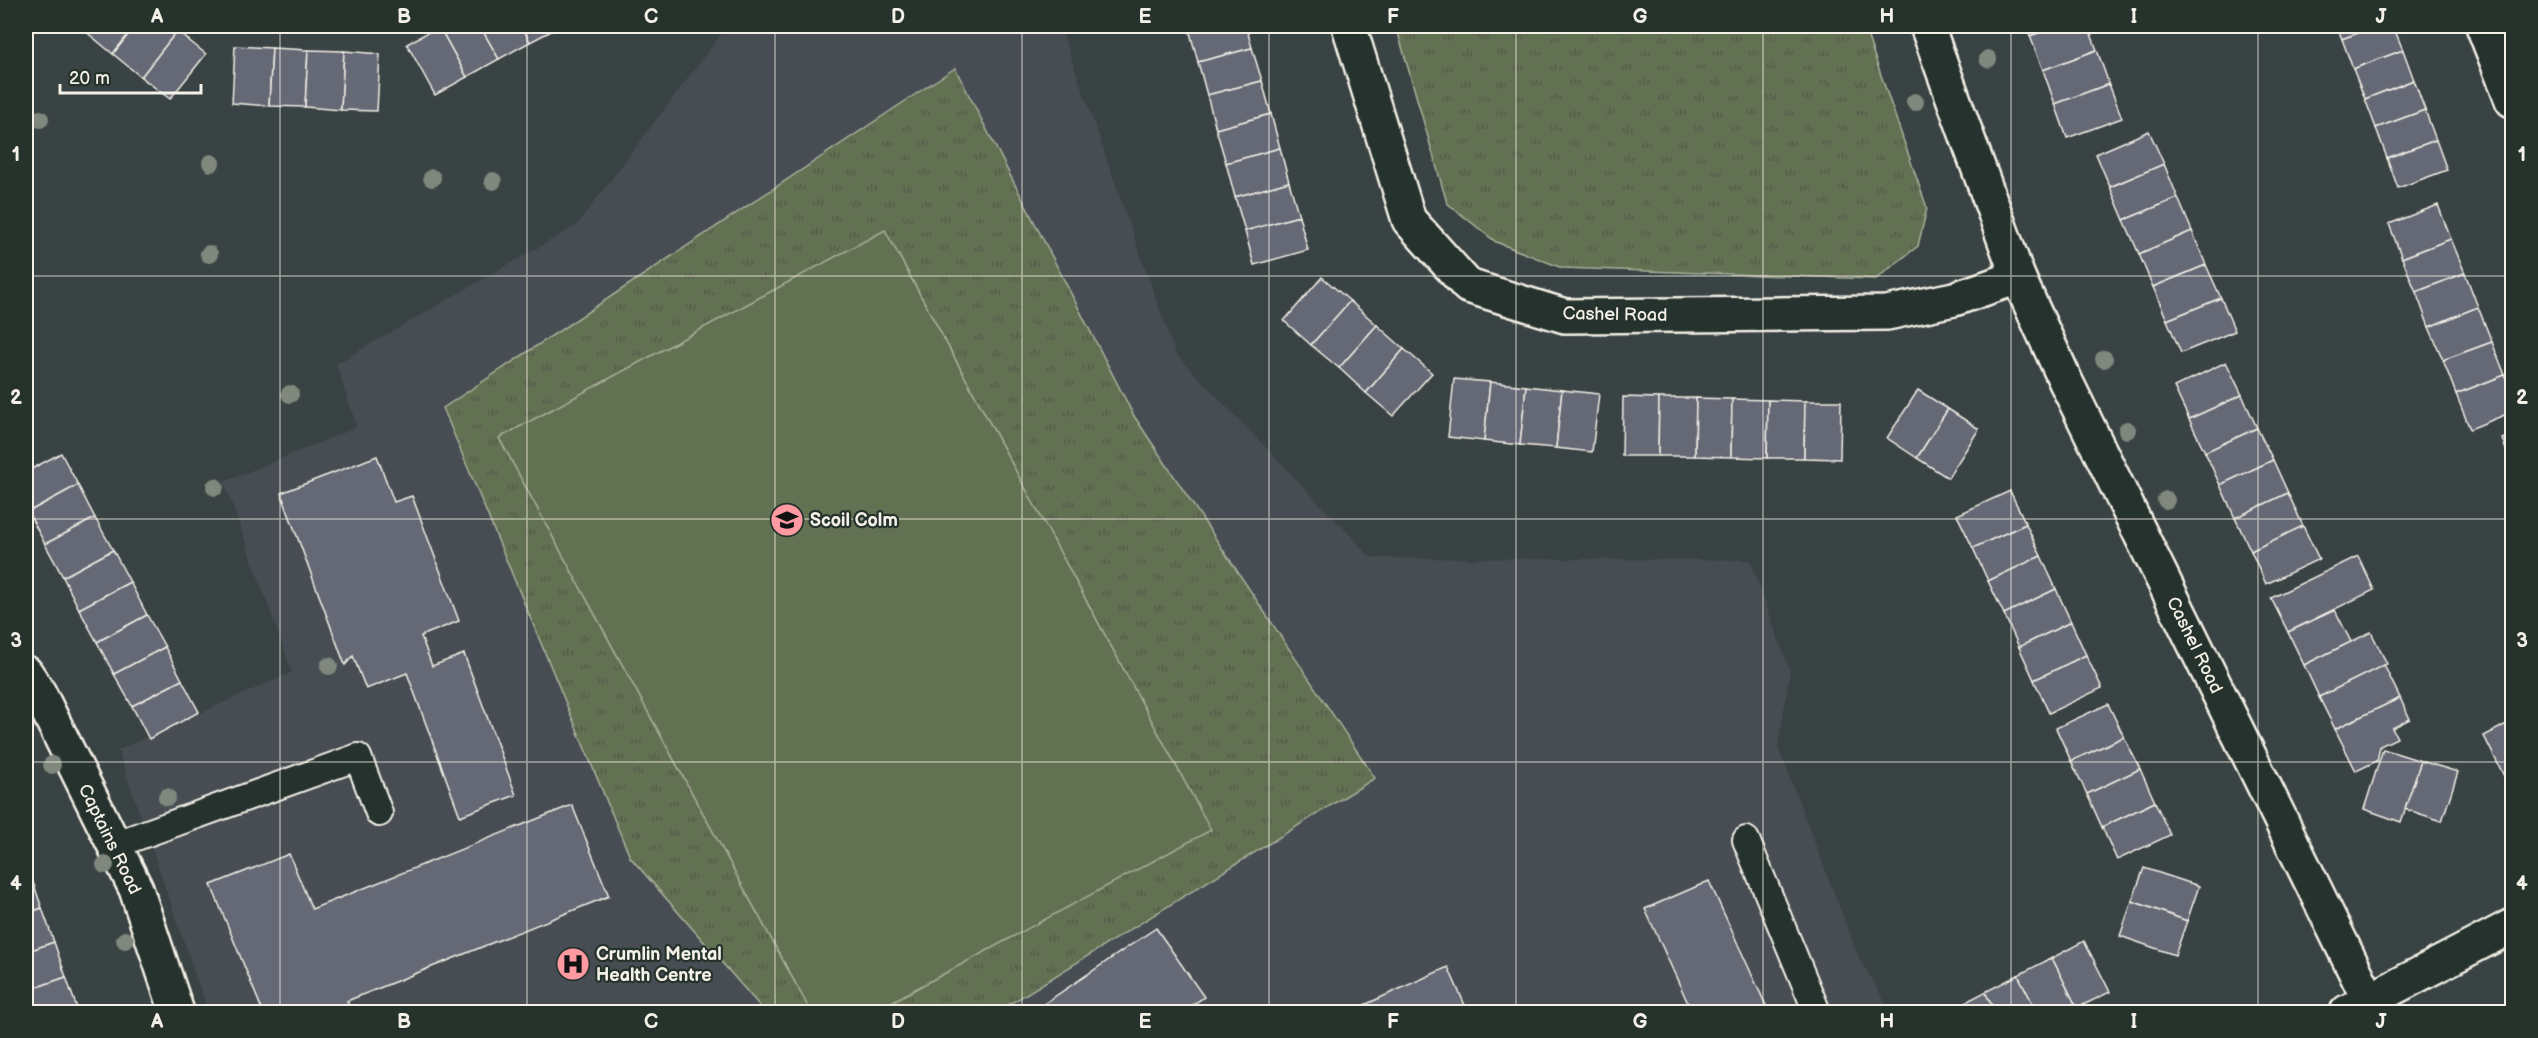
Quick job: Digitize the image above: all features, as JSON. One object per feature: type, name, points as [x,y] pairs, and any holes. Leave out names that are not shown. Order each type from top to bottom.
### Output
[{"type":"street","name":"Cashel Road","points":[[1349,26],[1409,220],[1468,286],[1565,316],[1887,313],[1954,299],[2018,277]]},
{"type":"street","name":"Cashel Road","points":[[1927,26],[2018,277],[2365,1009]]},
{"type":"street","points":[[2483,26],[2512,100]]},
{"type":"street","name":"Captains Road","points":[[26,672],[39,693],[136,889],[177,1012]]},
{"type":"street","points":[[2365,1009],[2512,926]]},
{"type":"lane","points":[[114,845],[358,758],[379,813]]},
{"type":"lane","points":[[1746,840],[1817,1012]]},
{"type":"shaded area","name":"Scoil Colm","points":[[727,26],[1060,26],[1175,353],[1372,558],[1750,560],[1790,671],[1778,747],[1859,958],[1891,1012],[208,1012],[118,750],[292,672],[224,482],[357,427],[336,364],[577,225]]},
{"type":"green space","points":[[1396,26],[1864,26],[1927,208],[1918,246],[1876,279],[1562,268],[1496,242],[1447,203]]},
{"type":"green space","points":[[955,68],[1134,416],[1375,778],[997,1012],[765,1012],[630,857],[443,408]]},
{"type":"green space","points":[[885,230],[1211,830],[873,1012],[811,1012],[499,438]]},
{"type":"building","points":[[89,26],[135,26],[113,54],[85,31]]},
{"type":"building","points":[[135,26],[171,26],[177,31],[141,77],[113,54]]},
{"type":"building","points":[[439,26],[467,77],[435,95],[407,44]]},
{"type":"building","points":[[439,26],[480,26],[499,59],[467,77]]},
{"type":"building","points":[[480,26],[522,26],[530,42],[499,59]]},
{"type":"building","points":[[522,26],[561,26],[530,42]]},
{"type":"building","points":[[1200,26],[1246,26],[1252,48],[1198,62],[1189,29]]},
{"type":"building","points":[[2027,26],[2059,26],[2030,36]]},
{"type":"building","points":[[2059,26],[2088,26],[2097,50],[2043,70],[2030,36]]},
{"type":"building","points":[[2337,26],[2377,26],[2342,39]]},
{"type":"building","points":[[2377,26],[2393,26],[2403,50],[2353,69],[2342,39]]},
{"type":"building","points":[[177,31],[206,54],[170,99],[141,77]]},
{"type":"building","points":[[235,46],[272,48],[269,106],[232,103]]},
{"type":"building","points":[[272,48],[308,50],[305,107],[269,106]]},
{"type":"building","points":[[1252,48],[1262,81],[1207,95],[1198,62]]},
{"type":"building","points":[[308,50],[344,51],[341,110],[305,107]]},
{"type":"building","points":[[2097,50],[2109,84],[2055,104],[2043,70]]},
{"type":"building","points":[[2403,50],[2414,80],[2365,99],[2353,69]]},
{"type":"building","points":[[344,51],[380,54],[377,111],[341,110]]},
{"type":"building","points":[[2414,80],[2425,110],[2376,128],[2365,99]]},
{"type":"building","points":[[1262,81],[1271,114],[1216,129],[1207,95]]},
{"type":"building","points":[[2109,84],[2122,118],[2067,138],[2055,104]]},
{"type":"building","points":[[2425,110],[2436,140],[2387,158],[2376,128]]},
{"type":"building","points":[[1271,114],[1280,148],[1226,163],[1216,129]]},
{"type":"building","points":[[2149,131],[2164,164],[2110,187],[2096,154]]},
{"type":"building","points":[[2436,140],[2447,170],[2398,188],[2387,158]]},
{"type":"building","points":[[1280,148],[1289,182],[1235,197],[1226,163]]},
{"type":"building","points":[[2164,164],[2178,198],[2124,220],[2110,187]]},
{"type":"building","points":[[1289,182],[1299,216],[1245,231],[1235,197]]},
{"type":"building","points":[[2178,198],[2192,231],[2139,254],[2124,220]]},
{"type":"building","points":[[2438,205],[2451,239],[2402,258],[2389,224]]},
{"type":"building","points":[[1299,216],[1308,250],[1254,265],[1245,231]]},
{"type":"building","points":[[2192,231],[2206,265],[2153,287],[2139,254]]},
{"type":"building","points":[[2451,239],[2465,273],[2416,292],[2402,258]]},
{"type":"building","points":[[2206,265],[2221,298],[2167,320],[2153,287]]},
{"type":"building","points":[[2465,273],[2478,307],[2429,327],[2416,292]]},
{"type":"building","points":[[1322,277],[1350,301],[1311,345],[1284,321]]},
{"type":"building","points":[[2221,298],[2235,331],[2181,353],[2167,320]]},
{"type":"building","points":[[1350,301],[1377,325],[1339,368],[1311,345]]},
{"type":"building","points":[[2478,307],[2492,342],[2443,360],[2429,327]]},
{"type":"building","points":[[1377,325],[1404,349],[1366,393],[1339,368]]},
{"type":"building","points":[[2492,342],[2505,375],[2456,394],[2443,360]]},
{"type":"building","points":[[1404,349],[1432,373],[1393,416],[1366,393]]},
{"type":"building","points":[[2226,362],[2242,395],[2189,419],[2174,387]]},
{"type":"building","points":[[2505,375],[2512,394],[2512,412],[2470,429],[2456,394]]},
{"type":"building","points":[[1454,379],[1490,382],[1484,441],[1448,437]]},
{"type":"building","points":[[1490,382],[1526,386],[1520,445],[1484,441]]},
{"type":"building","points":[[1526,386],[1562,390],[1556,448],[1520,445]]},
{"type":"building","points":[[1562,390],[1599,394],[1592,452],[1556,448]]},
{"type":"building","points":[[1918,390],[1948,409],[1917,458],[1887,438]]},
{"type":"building","points":[[2242,395],[2257,428],[2205,452],[2189,419]]},
{"type":"building","points":[[1623,397],[1659,398],[1658,456],[1622,456]]},
{"type":"building","points":[[1659,398],[1696,398],[1695,456],[1658,456]]},
{"type":"building","points":[[1696,398],[1732,399],[1731,457],[1695,456]]},
{"type":"building","points":[[1732,399],[1768,400],[1767,458],[1731,457]]},
{"type":"building","points":[[1768,400],[1805,401],[1804,458],[1767,458]]},
{"type":"building","points":[[1805,401],[1841,401],[1840,459],[1804,458]]},
{"type":"building","points":[[1948,409],[1979,429],[1948,478],[1917,458]]},
{"type":"building","points":[[2257,428],[2273,460],[2220,485],[2205,452]]},
{"type":"building","points":[[2512,434],[2512,465],[2502,439]]},
{"type":"building","points":[[61,453],[78,485],[28,512],[26,472]]},
{"type":"building","points":[[377,456],[394,502],[412,496],[459,621],[421,636],[432,666],[464,654],[516,795],[460,816],[407,673],[366,689],[353,656],[345,665],[281,493]]},
{"type":"building","points":[[2273,460],[2288,493],[2235,518],[2220,485]]},
{"type":"building","points":[[78,485],[95,518],[45,544],[28,512]]},
{"type":"building","points":[[2010,491],[2026,524],[1973,548],[1957,515]]},
{"type":"building","points":[[2288,493],[2303,526],[2251,551],[2235,518]]},
{"type":"building","points":[[95,518],[113,550],[63,577],[45,544]]},
{"type":"building","points":[[2026,524],[2041,556],[1988,581],[1973,548]]},
{"type":"building","points":[[2303,526],[2319,559],[2266,584],[2251,551]]},
{"type":"building","points":[[113,550],[130,582],[79,609],[63,577]]},
{"type":"building","points":[[2041,556],[2056,589],[2004,614],[1988,581]]},
{"type":"building","points":[[2358,556],[2374,590],[2288,632],[2271,598]]},
{"type":"building","points":[[130,582],[147,615],[97,642],[79,609]]},
{"type":"building","points":[[2056,589],[2071,622],[2019,647],[2004,614]]},
{"type":"building","points":[[2335,610],[2351,642],[2304,665],[2288,632]]},
{"type":"building","points":[[147,615],[165,647],[114,674],[97,642]]},
{"type":"building","points":[[2071,622],[2086,655],[2034,680],[2019,647]]},
{"type":"building","points":[[2371,632],[2387,664],[2319,697],[2304,665]]},
{"type":"building","points":[[165,647],[182,680],[132,706],[114,674]]},
{"type":"building","points":[[2086,655],[2102,688],[2049,713],[2034,680]]},
{"type":"building","points":[[2384,665],[2400,698],[2335,729],[2319,697]]},
{"type":"building","points":[[182,680],[199,712],[149,739],[132,706]]},
{"type":"building","points":[[2400,698],[2410,719],[2392,728],[2397,738],[2380,746],[2377,761],[2356,771],[2335,729]]},
{"type":"building","points":[[2108,704],[2124,737],[2071,761],[2056,728]]},
{"type":"building","points":[[2512,721],[2512,787],[2510,788],[2484,736]]},
{"type":"building","points":[[2124,737],[2140,769],[2087,794],[2071,761]]},
{"type":"building","points":[[2383,749],[2421,761],[2401,822],[2364,809]]},
{"type":"building","points":[[2421,761],[2458,772],[2442,821],[2405,809]]},
{"type":"building","points":[[2140,769],[2155,802],[2102,827],[2087,794]]},
{"type":"building","points":[[2155,802],[2170,835],[2117,860],[2102,827]]},
{"type":"building","points":[[572,805],[609,896],[347,1001],[352,1012],[263,1012],[211,885],[289,854],[312,909]]},
{"type":"building","points":[[2144,868],[2199,886],[2187,921],[2132,901]]},
{"type":"building","points":[[30,874],[42,908],[26,914],[26,875]]},
{"type":"building","points":[[1709,881],[1769,1012],[1692,1012],[1645,909]]},
{"type":"building","points":[[2132,901],[2187,921],[2175,955],[2120,936]]},
{"type":"building","points":[[42,908],[54,942],[26,952],[26,914]]},
{"type":"building","points":[[1156,928],[1204,997],[1182,1012],[1032,1012]]},
{"type":"building","points":[[2084,941],[2110,992],[2077,1008],[2052,958]]},
{"type":"building","points":[[54,942],[66,977],[26,991],[26,952]]},
{"type":"building","points":[[2052,958],[2077,1008],[2069,1012],[2037,1012],[2018,975]]},
{"type":"building","points":[[1448,967],[1468,1012],[1351,1011]]},
{"type":"building","points":[[2018,975],[2037,1012],[1995,1012],[1985,992]]},
{"type":"building","points":[[66,977],[78,1011],[26,1012],[26,991]]},
{"type":"building","points":[[1985,992],[1995,1012],[1953,1012],[1952,1009]]},
{"type":"place","name":"Scoil Colm","points":[[787,520]]},
{"type":"place","name":"Crumlin Mental Health Centre","points":[[573,964]]}]
